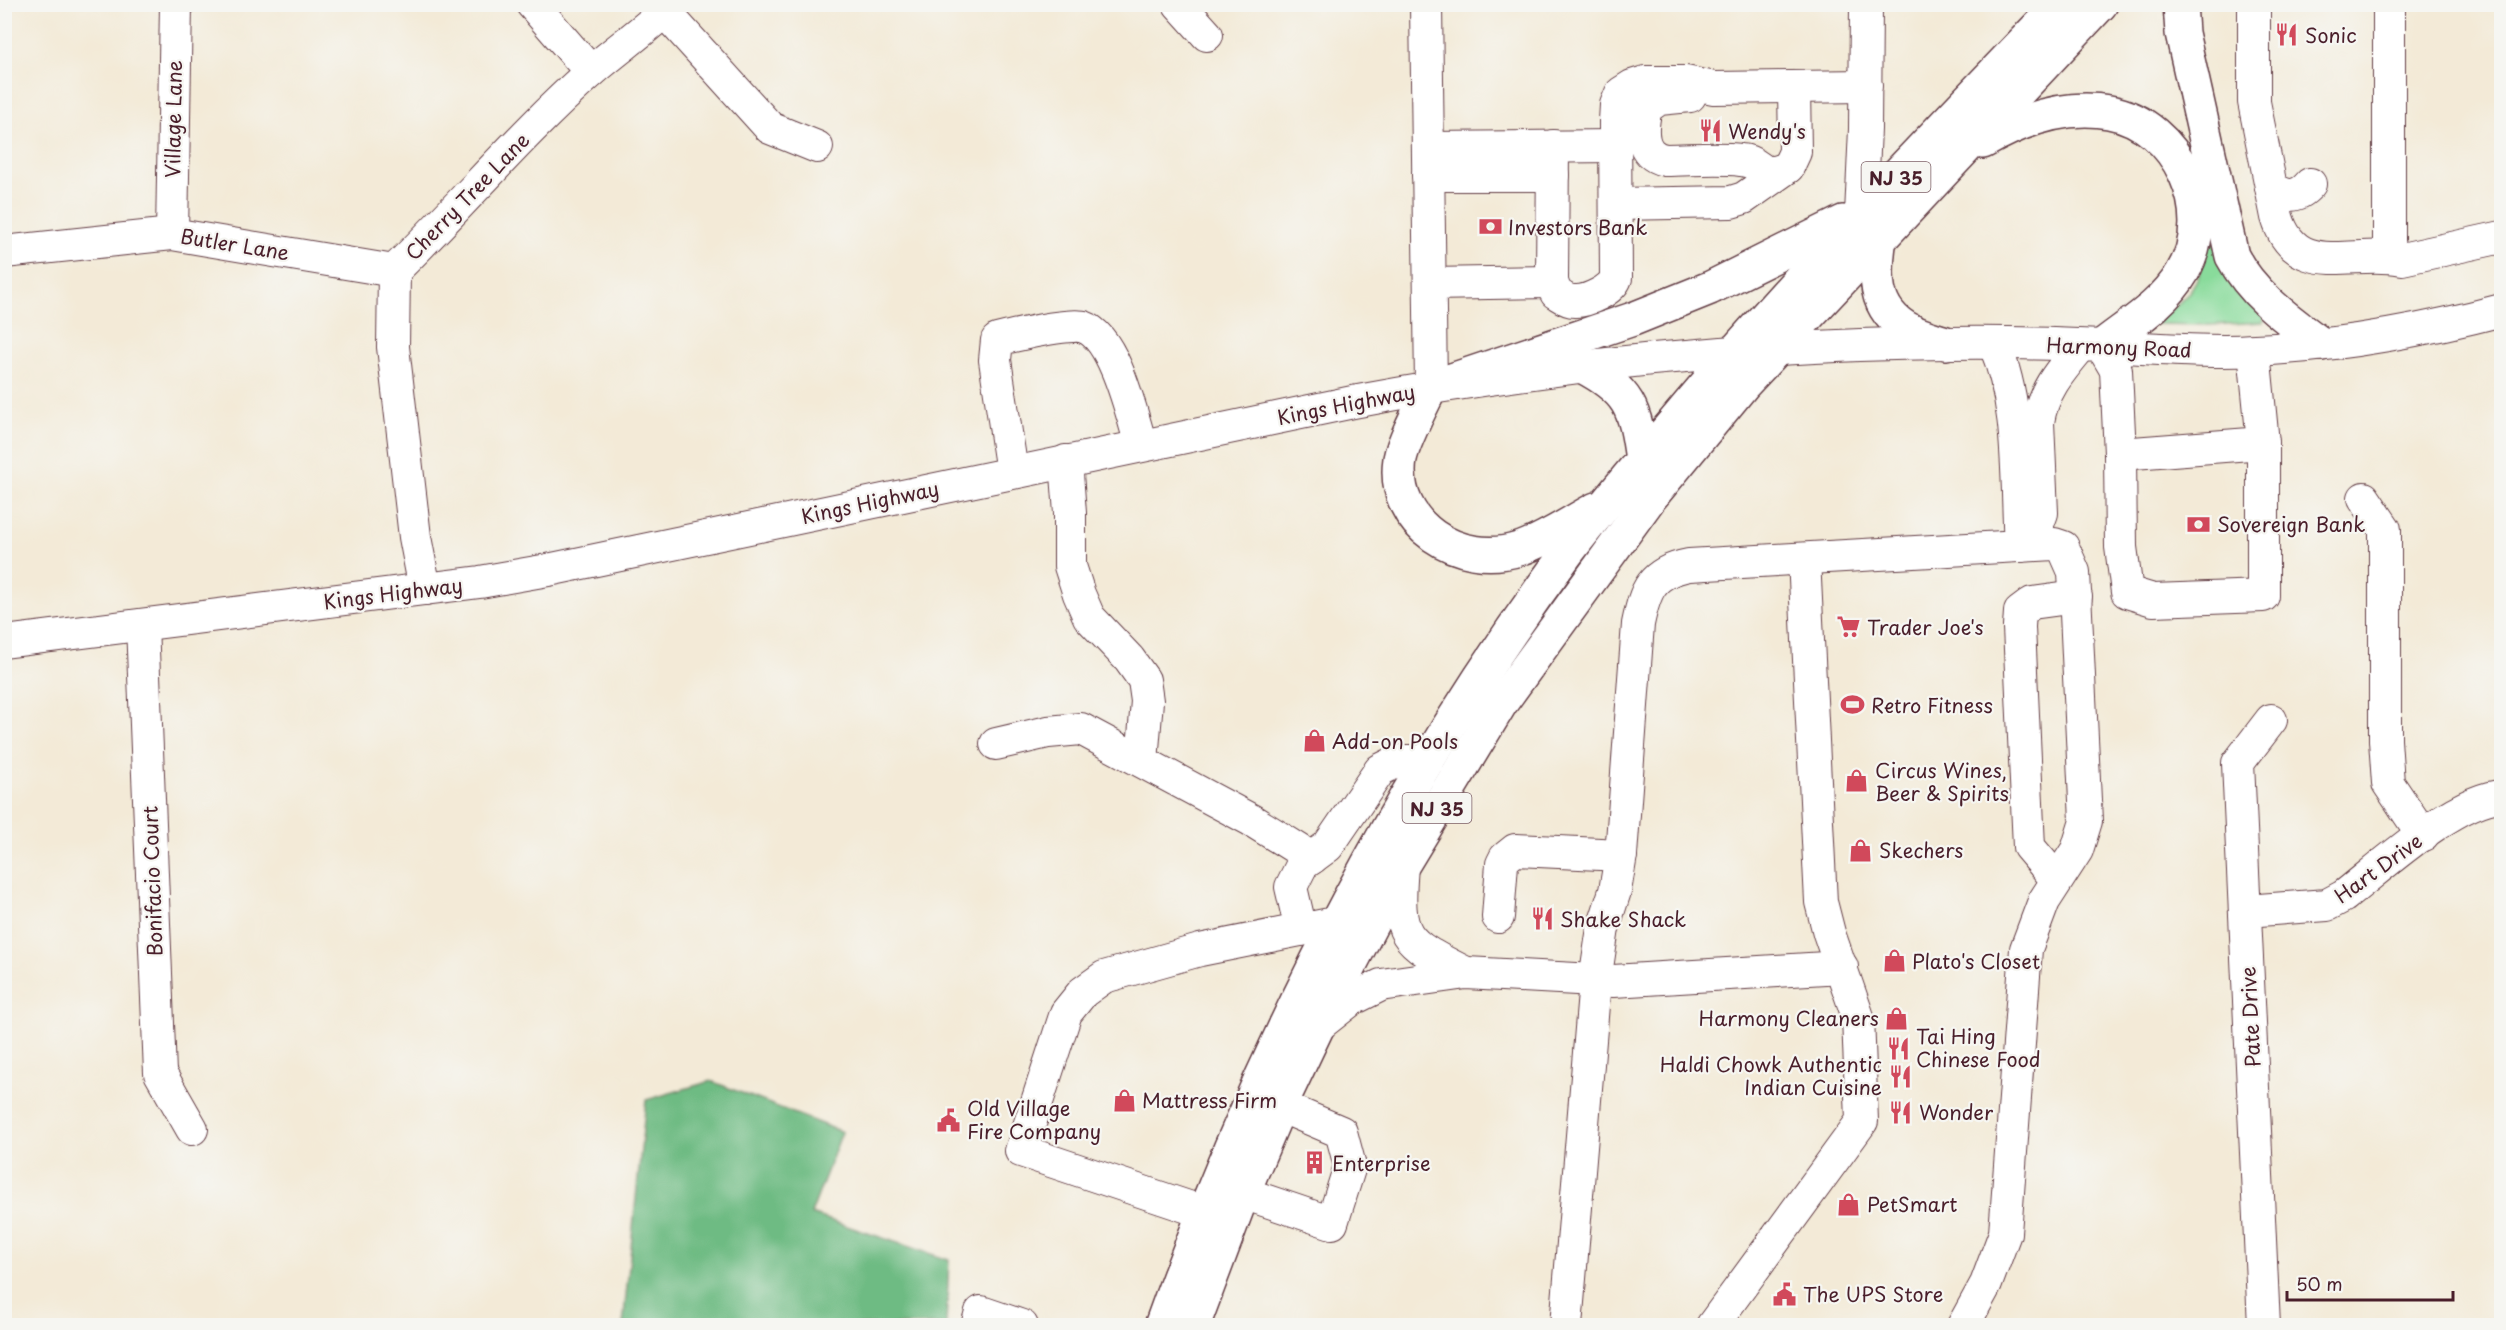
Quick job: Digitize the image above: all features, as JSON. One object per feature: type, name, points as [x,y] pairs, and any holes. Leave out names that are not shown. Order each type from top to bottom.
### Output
[{"type":"highway","name":"NJ 35","points":[[1161,1326],[1280,1106],[1318,1026],[1428,761],[1514,630],[1568,553],[1642,460],[1734,351],[1870,226],[1958,156],[2102,4]]},
{"type":"highway","points":[[2180,4],[2182,33],[2232,256],[2243,276],[2275,309],[2321,344]]},
{"type":"highway","name":"NJ 35","points":[[1193,1326],[1226,1209],[1234,1136],[1307,977],[1335,923],[1387,861],[1650,498],[1743,385],[1778,348],[1870,226],[2051,9]]},
{"type":"highway","points":[[1958,156],[2029,119],[2058,112],[2089,110],[2124,116],[2145,127],[2161,139],[2179,161],[2189,182],[2195,206],[2193,248],[2183,272],[2165,297],[2091,346]]},
{"type":"highway","points":[[1608,502],[1518,549],[1492,554],[1462,550],[1443,543],[1424,529],[1412,514],[1402,494],[1399,478],[1402,452],[1431,387],[1633,319],[1870,226],[1875,283],[1887,309],[1909,330],[1946,343]]},
{"type":"highway","points":[[1582,366],[1609,382],[1626,399],[1633,415],[1642,460]]},
{"type":"street","name":"Village Lane","points":[[172,234],[176,4]]},
{"type":"street","points":[[532,4],[591,72]]},
{"type":"street","points":[[1179,4],[1207,35]]},
{"type":"street","points":[[1426,4],[1431,387]]},
{"type":"street","points":[[1866,4],[1870,226]]},
{"type":"street","points":[[2254,4],[2254,102],[2280,226],[2289,242],[2301,253],[2315,257],[2389,256],[2402,259],[2502,237]]},
{"type":"street","points":[[2260,132],[2264,102],[2265,4]]},
{"type":"street","points":[[2389,4],[2389,256]]},
{"type":"street","points":[[669,8],[770,128],[817,147]]},
{"type":"street","name":"Cherry Tree Lane","points":[[426,589],[415,537],[393,347],[394,271],[438,228],[493,166],[591,72],[669,8]]},
{"type":"street","points":[[1553,169],[1552,282],[1556,293],[1575,301],[1584,300],[1614,283],[1616,105],[1621,93],[1645,82],[1685,82],[1714,88],[1866,86]]},
{"type":"street","points":[[1616,204],[1738,201],[1788,167],[1795,152],[1794,87]]},
{"type":"street","points":[[1714,88],[1684,98],[1659,99],[1649,104],[1646,108],[1643,128],[1649,153],[1665,160],[1743,160],[1765,172],[1779,171],[1788,167]]},
{"type":"street","points":[[1428,170],[1553,169],[1615,146]]},
{"type":"street","points":[[2271,187],[2283,195],[2292,195],[2301,192],[2310,184]]},
{"type":"street","name":"Butler Lane","points":[[4,252],[172,234],[394,271]]},
{"type":"street","points":[[1430,284],[1552,282]]},
{"type":"street","name":"Harmony Road","points":[[1734,351],[1994,343],[2254,351],[2393,333],[2502,310]]},
{"type":"street","points":[[1012,472],[995,360],[998,340],[1020,333],[1083,326],[1094,332],[1106,348],[1119,375],[1141,445]]},
{"type":"street","points":[[1994,343],[2002,362],[2012,400],[2020,546]]},
{"type":"street","points":[[2020,546],[2038,524],[2042,513],[2038,422],[2041,408],[2056,375],[2091,346],[2116,370],[2121,547],[2127,592],[2153,600],[2263,596],[2263,443],[2254,351]]},
{"type":"street","name":"Kings Highway","points":[[4,642],[426,589],[548,570],[1141,445],[1431,387],[1582,366],[1734,351]]},
{"type":"street","points":[[2120,454],[2263,443]]},
{"type":"street","points":[[1066,461],[1070,513],[1070,566],[1089,617],[1129,659],[1144,680],[1147,701],[1142,761]]},
{"type":"street","points":[[2364,498],[2385,529],[2385,740],[2388,783],[2423,835]]},
{"type":"street","points":[[1566,1326],[1595,981],[1604,928],[1615,891],[1622,855],[1638,624],[1646,590],[1655,580],[1675,567],[2054,544],[2063,547],[2072,563],[2076,597],[2086,821],[2077,850],[2044,901],[2026,949],[2005,1233],[1986,1284],[1963,1326]]},
{"type":"street","points":[[1712,1326],[1862,1121],[1858,1017],[1829,933],[1821,902],[1804,559]]},
{"type":"street","points":[[2057,880],[2029,847],[2020,612],[2032,603],[2076,597]]},
{"type":"street","name":"Bonifacio Court","points":[[142,625],[160,1073],[192,1129]]},
{"type":"street","name":"Pate Drive","points":[[2264,1326],[2238,763],[2271,720]]},
{"type":"street","points":[[996,744],[1048,732],[1081,729],[1251,820],[1323,848],[1387,861],[1399,895],[1401,918],[1406,933],[1413,943],[1466,973]]},
{"type":"street","points":[[1301,930],[1291,887],[1302,865],[1323,848],[1380,771],[1398,761],[1428,761]]},
{"type":"street","name":"Hart Drive","points":[[2245,911],[2327,905],[2344,896],[2465,806],[2502,796]]},
{"type":"street","points":[[1498,916],[1502,864],[1505,858],[1515,850],[1622,855]]},
{"type":"street","points":[[1280,1106],[1341,1132],[1350,1166],[1332,1223],[1226,1209],[1013,1132],[1066,1013],[1083,992],[1104,977],[1200,950],[1335,923]]},
{"type":"street","points":[[1318,1026],[1351,1000],[1381,985],[1466,973],[1595,981],[1842,967]]},
{"type":"street","points":[[977,1326],[981,1312],[1022,1326]]},
{"type":"green space","points":[[2211,219],[2265,315],[2263,322],[2209,325],[2152,324],[2185,297],[2197,279],[2205,254]]},
{"type":"green space","points":[[711,1081],[842,1132],[811,1214],[949,1260],[946,1325],[623,1325],[646,1100]]},
{"type":"place","name":"Sonic","points":[[2287,35]]},
{"type":"place","name":"Wendy's","points":[[1710,131]]},
{"type":"place","name":"Investors Bank","points":[[1490,227]]},
{"type":"place","name":"Sovereign Bank","points":[[2199,524]]},
{"type":"place","name":"Trader Joe's","points":[[1849,627]]},
{"type":"place","name":"Retro Fitness","points":[[1853,705]]},
{"type":"place","name":"Add-on Pools","points":[[1314,741]]},
{"type":"place","name":"Circus Wines, Beer & Spirits","points":[[1857,781]]},
{"type":"place","name":"Skechers","points":[[1861,850]]},
{"type":"place","name":"Shake Shack","points":[[1542,919]]},
{"type":"place","name":"Plato's Closet","points":[[1894,961]]},
{"type":"place","name":"Harmony Cleaners","points":[[1897,1018]]},
{"type":"place","name":"Tai Hing Chinese Food","points":[[1898,1048]]},
{"type":"place","name":"Haldi Chowk Authentic Indian Cuisine","points":[[1900,1076]]},
{"type":"place","name":"Mattress Firm","points":[[1124,1100]]},
{"type":"place","name":"Wonder","points":[[1901,1112]]},
{"type":"place","name":"Old Village Fire Company","points":[[949,1120]]},
{"type":"place","name":"Enterprise","points":[[1314,1163]]},
{"type":"place","name":"PetSmart","points":[[1849,1204]]},
{"type":"place","name":"The UPS Store","points":[[1785,1294]]}]
